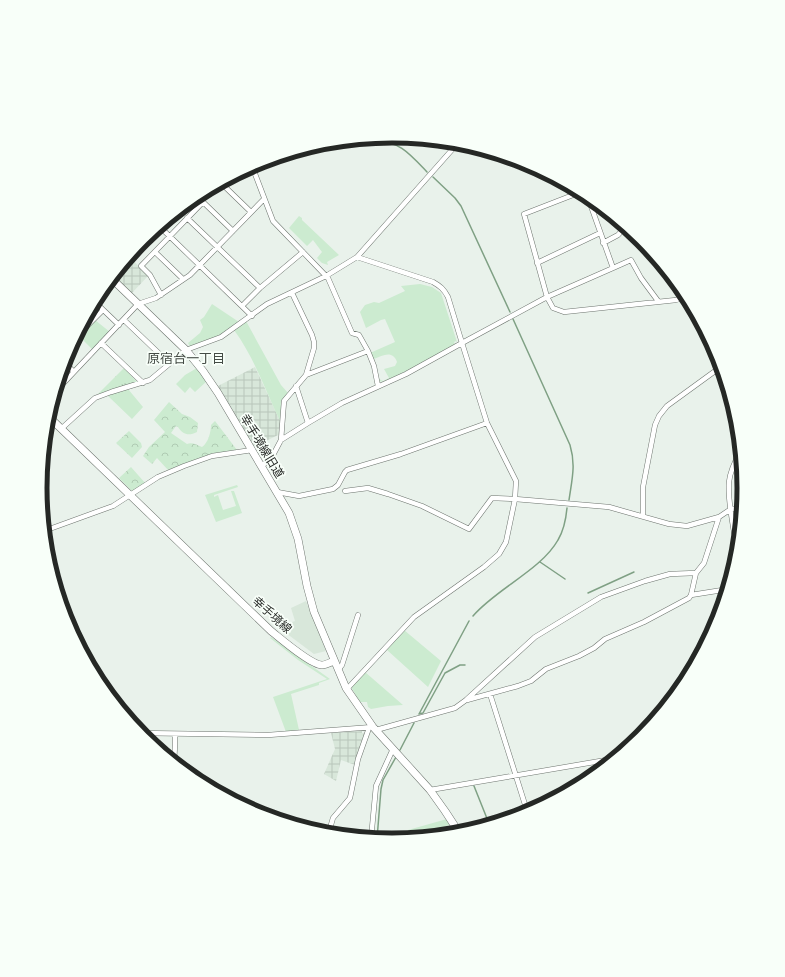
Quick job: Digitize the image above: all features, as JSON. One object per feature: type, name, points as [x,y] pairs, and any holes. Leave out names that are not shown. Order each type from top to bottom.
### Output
[{"type":"main road","name":"幸手境線旧道","points":[[115,282],[186,350],[203,371],[262,466],[289,513],[298,539],[310,599],[334,661]]},
{"type":"main road","name":"幸手境線","points":[[54,422],[237,599],[284,641],[317,664],[322,665],[334,661]]},
{"type":"main road","points":[[334,661],[347,689],[373,728],[430,790],[456,828]]},
{"type":"street","points":[[61,429],[95,398],[143,383],[155,376],[186,350],[221,337],[267,304],[326,276],[357,257],[452,149]]},
{"type":"street","points":[[254,172],[273,221],[328,278],[352,333],[359,335],[368,351],[374,366],[378,386]]},
{"type":"street","points":[[225,187],[251,212]]},
{"type":"street","points":[[574,194],[524,214],[547,297],[553,308],[564,312],[681,298]]},
{"type":"street","points":[[63,383],[138,304],[156,298],[184,280],[264,199]]},
{"type":"street","points":[[161,295],[150,275],[141,266],[203,202],[232,231]]},
{"type":"street","points":[[591,206],[613,268]]},
{"type":"street","points":[[187,218],[260,288]]},
{"type":"street","points":[[163,230],[252,316]]},
{"type":"street","points":[[603,243],[618,235],[622,231]]},
{"type":"street","points":[[537,263],[600,232]]},
{"type":"street","points":[[155,252],[184,280]]},
{"type":"street","points":[[242,306],[260,288],[303,252]]},
{"type":"street","points":[[347,689],[414,617],[484,567],[499,554],[506,542],[508,534],[515,499],[516,481],[487,424],[448,297],[444,290],[433,282],[357,257]]},
{"type":"street","points":[[281,440],[342,403],[406,374],[462,342],[547,297],[631,260],[641,278],[658,301]]},
{"type":"street","points":[[262,466],[272,457],[281,440],[284,401],[306,374],[314,348],[314,342],[292,293]]},
{"type":"street","points":[[99,307],[119,325]]},
{"type":"street","points":[[90,323],[102,310]]},
{"type":"street","points":[[124,320],[169,363]]},
{"type":"street","points":[[101,343],[143,383]]},
{"type":"street","points":[[306,374],[368,351]]},
{"type":"street","points":[[69,367],[74,372]]},
{"type":"street","points":[[643,516],[643,487],[655,425],[659,416],[666,406],[717,369]]},
{"type":"street","points":[[296,386],[308,423]]},
{"type":"street","points":[[277,492],[299,496],[333,489],[338,485],[347,470],[401,454],[487,424]]},
{"type":"street","points":[[50,529],[113,506],[158,477],[184,466],[212,456],[252,450]]},
{"type":"street","points":[[735,534],[729,481],[736,460]]},
{"type":"street","points":[[345,491],[368,488],[388,494],[422,506],[469,529],[492,498],[609,507],[669,524],[687,526],[719,517],[731,509],[737,508]]},
{"type":"street","points":[[466,700],[531,681],[546,669],[579,656],[594,648],[604,639],[644,622],[689,598],[696,573],[704,563],[719,517]]},
{"type":"street","points":[[148,733],[268,735],[373,728],[456,708],[535,637],[601,597],[645,581],[670,574],[696,573]]},
{"type":"street","points":[[691,595],[723,590]]},
{"type":"street","points":[[338,670],[342,664],[358,615]]},
{"type":"street","points":[[490,694],[526,808]]},
{"type":"street","points":[[330,828],[333,818],[350,798],[358,759],[373,728]]},
{"type":"street","points":[[175,734],[175,757]]},
{"type":"street","points":[[372,833],[376,786],[393,749]]},
{"type":"street","points":[[430,790],[606,760]]},
{"type":"shaded area","points":[[133,261],[148,276],[131,294],[116,280]]},
{"type":"shaded area","points":[[255,367],[281,423],[280,434],[254,447],[216,387]]},
{"type":"shaded area","points":[[306,601],[326,651],[314,654],[278,627],[295,621],[291,608]]},
{"type":"shaded area","points":[[362,731],[362,733],[366,734],[355,765],[341,760],[336,781],[324,774],[335,749],[331,733]]},
{"type":"green space","points":[[299,216],[339,255],[327,262],[328,265],[322,263],[317,258],[322,252],[313,240],[307,246],[289,228]]},
{"type":"green space","points":[[420,284],[432,287],[441,293],[457,342],[455,341],[454,343],[457,344],[405,372],[383,382],[379,381],[379,379],[383,381],[389,378],[384,369],[395,366],[397,362],[393,356],[387,354],[374,359],[370,353],[395,342],[385,319],[366,328],[360,312],[365,305],[374,302],[379,303],[405,291],[401,286]]},
{"type":"green space","points":[[212,304],[239,322],[220,336],[190,347],[188,343],[200,333],[203,327],[200,320],[204,317]]},
{"type":"green space","points":[[95,320],[110,332],[93,350],[82,339],[87,328]]},
{"type":"green space","points":[[246,321],[281,385],[288,393],[281,411],[281,423],[254,363],[234,330]]},
{"type":"green space","points":[[124,368],[138,383],[97,395]]},
{"type":"green space","points":[[197,368],[207,381],[195,392],[190,387],[185,393],[176,384],[185,375]]},
{"type":"green space","points":[[128,389],[143,407],[132,419],[108,396]]},
{"type":"green space","points":[[169,402],[182,414],[190,417],[198,423],[197,432],[189,434],[184,433],[176,426],[171,433],[187,444],[189,443],[202,447],[210,434],[211,425],[215,421],[237,450],[214,454],[168,470],[157,458],[152,464],[143,456],[149,447],[165,432],[154,420]]},
{"type":"green space","points":[[129,431],[141,443],[142,447],[132,458],[116,443]]},
{"type":"green space","points":[[131,467],[146,484],[133,492],[119,478]]},
{"type":"green space","points":[[237,485],[238,487],[214,495],[214,497],[218,495],[223,510],[236,506],[231,491],[234,491],[242,513],[216,522],[205,495]]},
{"type":"green space","points":[[404,630],[441,661],[428,687],[387,650],[381,654]]},
{"type":"green space","points":[[271,637],[330,679],[319,683],[319,685],[291,694],[299,730],[286,732],[273,697],[327,679],[298,660],[270,638]]},
{"type":"green space","points":[[365,672],[403,705],[371,709],[368,707],[367,702],[360,702],[351,687]]},
{"type":"green space","points":[[447,819],[451,824],[434,831],[406,833],[408,830]]},
{"type":"waterway","points":[[390,143],[403,149],[427,172]]},
{"type":"waterway","points":[[433,177],[455,198],[461,206],[510,312]]},
{"type":"waterway","points":[[513,319],[570,445],[573,466],[569,500]]},
{"type":"waterway","points":[[473,616],[494,597],[541,561],[550,551],[562,532],[567,508]]},
{"type":"waterway","points":[[540,562],[565,579]]},
{"type":"waterway","points":[[588,593],[634,572]]},
{"type":"waterway","points":[[419,714],[469,621]]},
{"type":"waterway","points":[[419,714],[423,713],[445,673],[460,665],[465,665]]},
{"type":"waterway","points":[[400,750],[414,723]]},
{"type":"waterway","points":[[377,833],[383,780],[396,757]]},
{"type":"waterway","points":[[474,786],[488,820]]},
{"type":"district","name":"原宿台一丁目","points":[[186,358]]}]
